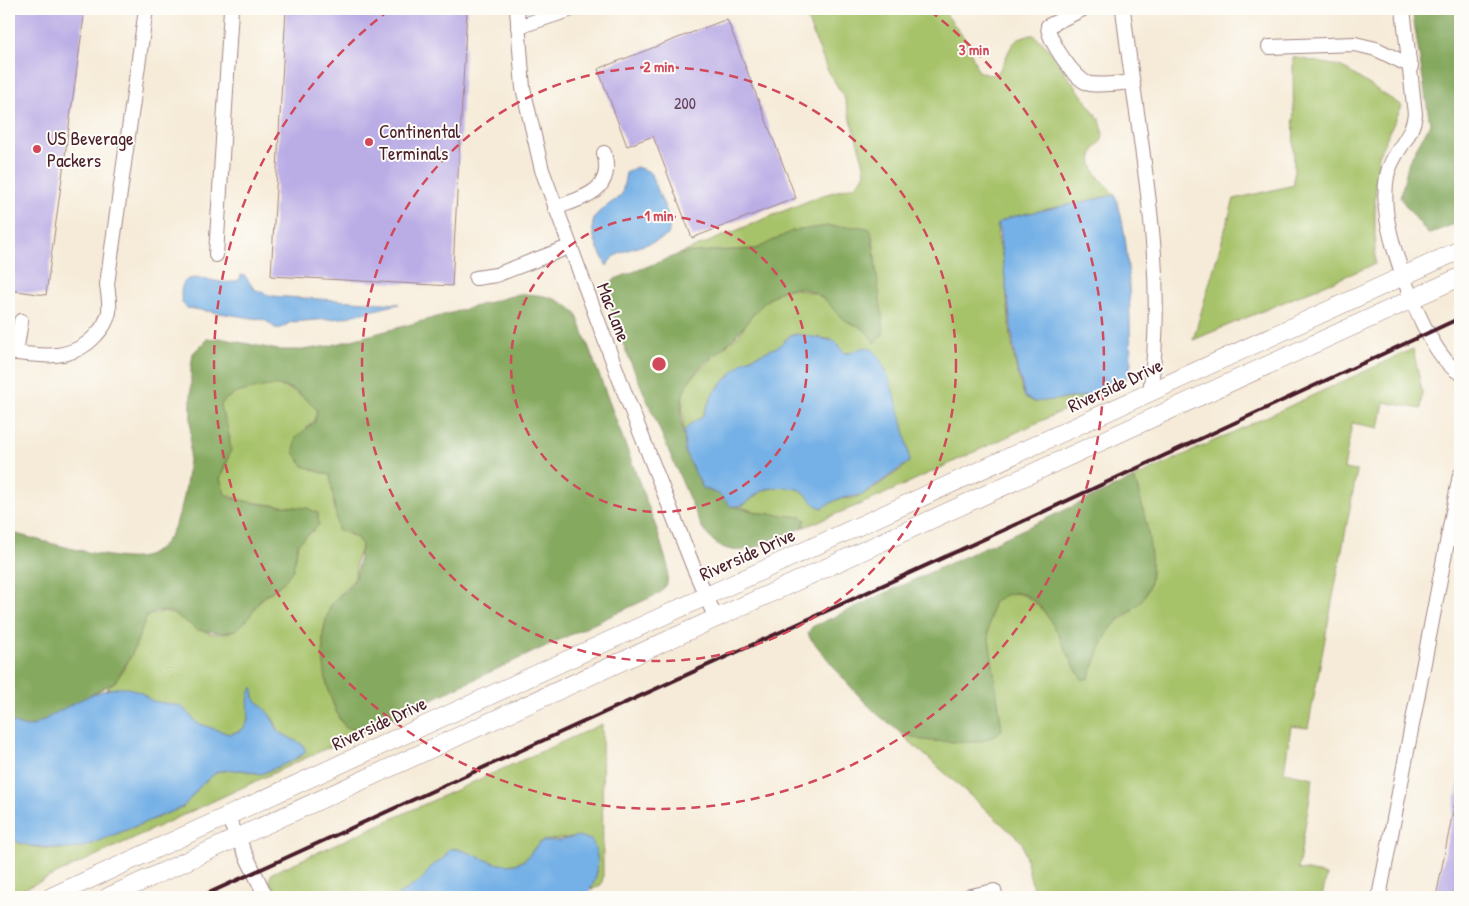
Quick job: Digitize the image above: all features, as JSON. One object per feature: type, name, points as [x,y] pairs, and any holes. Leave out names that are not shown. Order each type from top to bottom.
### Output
[{"type":"main road","name":"Riverside Drive","points":[[51,897],[1460,250]]},
{"type":"main road","points":[[108,897],[1460,277]]},
{"type":"street","points":[[21,321],[13,352],[62,356],[88,344],[98,333],[107,317],[109,305],[107,284],[146,9]]},
{"type":"street","points":[[216,255],[231,9]]},
{"type":"street","name":"Mac Lane","points":[[517,9],[528,112],[542,170],[570,247],[716,619]]},
{"type":"street","points":[[518,27],[572,9]]},
{"type":"street","points":[[1083,9],[1048,26],[1048,34],[1075,75],[1088,84],[1133,82]]},
{"type":"street","points":[[1123,9],[1151,213],[1156,313],[1155,358],[1150,392]]},
{"type":"street","points":[[1403,9],[1414,122],[1388,173],[1385,197],[1387,222],[1413,299],[1439,354],[1452,368],[1460,373]]},
{"type":"street","points":[[1269,47],[1355,44],[1376,49],[1410,66]]},
{"type":"street","points":[[556,208],[596,192],[606,173],[604,153]]},
{"type":"street","points":[[476,278],[491,276],[570,247]]},
{"type":"street","points":[[1379,897],[1460,475]]},
{"type":"street","points":[[227,816],[266,897]]},
{"type":"street","points":[[966,897],[994,891],[996,897]]},
{"type":"green space","points":[[803,9],[942,9],[966,40],[978,71],[988,75],[995,74],[1000,70],[1010,48],[1015,42],[1025,36],[1034,35],[1046,46],[1100,120],[1103,134],[1092,156],[1093,167],[1095,172],[1115,195],[1011,217],[998,223],[997,228],[1013,348],[1025,397],[1035,402],[1089,394],[1073,406],[878,497],[802,528],[805,525],[802,517],[761,513],[737,506],[761,492],[771,488],[782,487],[802,491],[822,508],[838,499],[854,498],[871,490],[904,467],[899,425],[893,397],[878,357],[854,352],[844,353],[834,341],[829,339],[791,335],[779,346],[744,361],[714,392],[702,417],[689,425],[684,432],[682,400],[684,388],[692,377],[739,334],[759,306],[784,289],[797,289],[817,294],[829,303],[839,316],[868,331],[874,342],[877,281],[873,237],[853,227],[828,226],[756,249],[693,252],[677,255],[820,196],[854,186],[865,173],[844,97],[827,69]]},
{"type":"green space","points":[[1412,9],[1460,9],[1460,222],[1428,234],[1400,198],[1409,161],[1430,124]]},
{"type":"green space","points":[[1293,57],[1342,67],[1402,106],[1379,154],[1375,198],[1375,264],[1193,340],[1234,199],[1294,185]]},
{"type":"green space","points":[[828,226],[862,227],[871,230],[884,329],[882,336],[874,343],[866,331],[845,320],[818,295],[803,289],[789,288],[777,293],[766,301],[737,334],[693,376],[684,392],[681,412],[682,424],[686,446],[703,488],[719,494],[731,506],[761,513],[802,517],[806,520],[802,528],[760,546],[747,550],[723,547],[712,540],[701,526],[620,337],[606,290],[608,284],[615,279],[677,255],[693,252],[756,249],[792,231]]},
{"type":"green space","points":[[519,294],[535,295],[557,300],[576,313],[656,527],[668,567],[667,584],[660,593],[366,730],[346,728],[332,702],[328,686],[324,669],[324,636],[330,607],[355,578],[362,545],[355,536],[338,530],[330,475],[303,466],[294,452],[296,437],[315,422],[317,410],[292,389],[267,386],[230,396],[220,407],[227,425],[231,450],[220,479],[225,494],[231,498],[260,504],[307,508],[318,513],[319,525],[298,543],[293,570],[283,583],[261,599],[247,620],[236,630],[223,633],[198,630],[171,612],[157,611],[147,616],[133,652],[115,682],[33,726],[25,727],[9,721],[9,532],[77,550],[116,557],[143,557],[161,547],[174,528],[183,503],[188,474],[193,353],[207,339],[219,338],[278,350],[302,350],[329,346]]},
{"type":"green space","points":[[1413,349],[1422,391],[1421,409],[1384,402],[1379,428],[1352,423],[1344,469],[1357,471],[1308,728],[1291,726],[1284,772],[1313,778],[1298,869],[1327,875],[1322,897],[1035,897],[1022,842],[888,722],[917,738],[936,741],[981,742],[1002,730],[988,631],[993,605],[999,597],[1004,595],[1017,594],[1029,598],[1040,607],[1058,633],[1077,672],[1094,666],[1102,642],[1114,624],[1132,611],[1150,555],[1140,496],[1134,478]]},
{"type":"green space","points":[[267,384],[295,392],[306,399],[317,410],[314,422],[307,427],[312,470],[330,475],[334,490],[334,510],[350,535],[360,540],[362,545],[356,562],[355,578],[331,605],[323,631],[323,648],[327,685],[339,719],[354,730],[366,730],[9,896],[9,834],[16,840],[34,847],[65,849],[84,847],[183,807],[202,784],[218,771],[242,770],[261,774],[302,756],[303,745],[279,732],[274,720],[254,698],[253,688],[250,695],[247,722],[238,731],[229,734],[197,723],[181,706],[152,701],[133,689],[106,689],[121,674],[131,656],[147,617],[160,613],[170,613],[210,633],[221,634],[235,630],[244,623],[263,598],[284,581],[294,562],[298,543],[314,530],[290,507],[243,501],[225,494],[220,479],[228,460],[230,438],[220,407],[223,402],[234,394]]},
{"type":"green space","points":[[1134,478],[1142,504],[1151,553],[1150,582],[1146,594],[1139,604],[1113,626],[1102,644],[1089,678],[1083,680],[1048,617],[1037,603],[1024,594],[1010,594],[993,603],[988,631],[1002,730],[992,737],[969,742],[932,741],[918,739],[903,732],[888,723],[859,696],[810,638],[808,633],[812,627]]},
{"type":"green space","points":[[602,724],[603,878],[601,885],[591,890],[597,872],[596,852],[571,837],[541,842],[522,861],[506,865],[488,861],[455,848],[447,852],[445,857],[422,880],[395,897],[282,897],[271,887],[269,880],[272,873]]},
{"type":"water","points":[[636,167],[651,174],[667,212],[669,220],[668,235],[617,255],[607,266],[593,233],[594,219],[600,211],[622,194],[626,173]]},
{"type":"water","points":[[1115,195],[1127,255],[1130,300],[1131,362],[1129,373],[1122,383],[1114,388],[1080,397],[1035,402],[1025,397],[1016,364],[998,223],[1011,217]]},
{"type":"water","points":[[241,275],[245,276],[254,289],[271,296],[399,304],[342,318],[291,322],[279,329],[265,320],[187,308],[182,303],[181,289],[185,281],[192,278],[232,282],[240,279]]},
{"type":"water","points":[[796,334],[835,341],[844,353],[865,347],[873,350],[879,357],[885,370],[897,403],[906,438],[909,462],[862,495],[838,499],[822,508],[801,491],[784,487],[766,489],[745,504],[731,506],[719,494],[703,488],[685,452],[684,432],[689,425],[702,417],[714,392],[744,361],[779,346],[791,335]]},
{"type":"water","points":[[125,687],[140,692],[152,701],[181,706],[197,723],[229,734],[245,727],[248,721],[248,700],[253,687],[254,698],[270,715],[279,732],[303,745],[306,752],[292,761],[261,774],[242,770],[218,771],[202,784],[183,807],[84,847],[69,849],[31,846],[19,843],[9,834],[9,721],[25,727],[33,726],[89,696]]},
{"type":"water","points":[[578,836],[591,840],[598,862],[593,886],[583,897],[395,897],[422,880],[431,867],[445,857],[449,849],[457,849],[504,865],[523,861],[542,841],[559,841]]},
{"type":"building","name":"US Beverage Packers","points":[[9,9],[85,9],[46,295],[9,290]]},
{"type":"building","name":"Continental Terminals","points":[[286,9],[467,9],[452,286],[271,276]]},
{"type":"building","points":[[727,19],[796,198],[692,238],[653,136],[627,146],[598,69]]},
{"type":"building","points":[[1459,781],[1460,897],[1436,897]]},
{"type":"railway","points":[[200,897],[1030,518],[1460,318]]},
{"type":"place","name":"Continental Terminals","points":[[369,142]]},
{"type":"place","name":"US Beverage Packers","points":[[37,149]]}]
